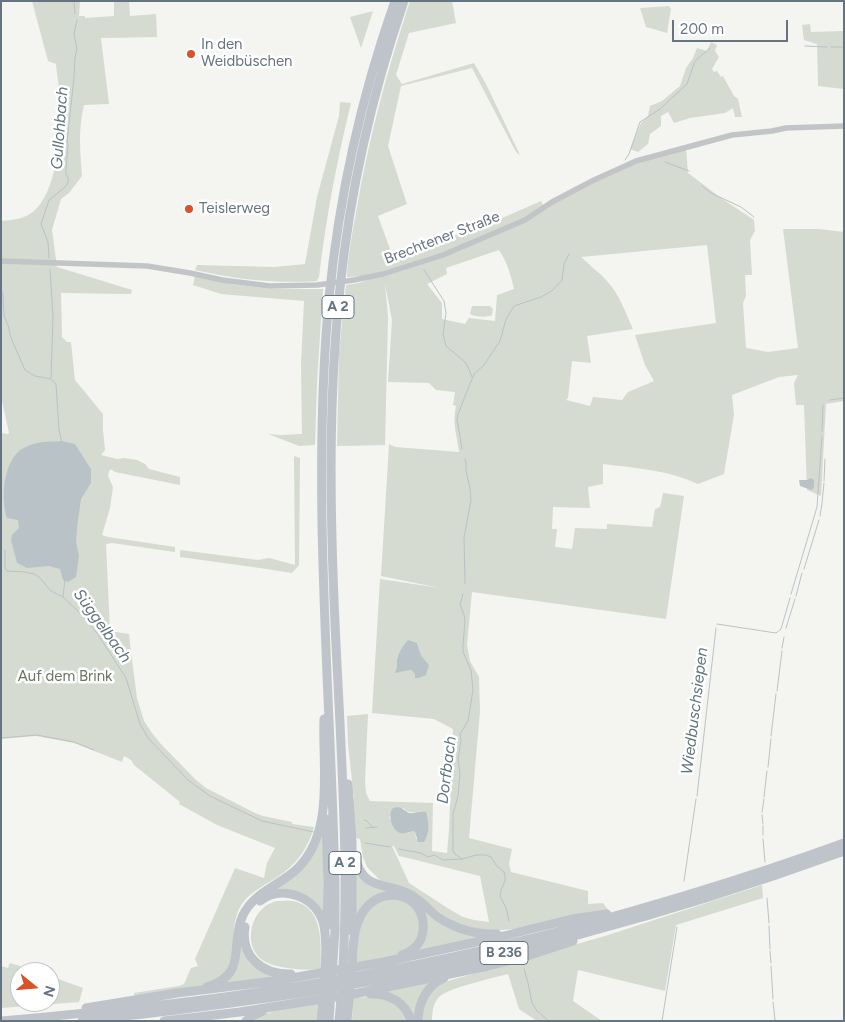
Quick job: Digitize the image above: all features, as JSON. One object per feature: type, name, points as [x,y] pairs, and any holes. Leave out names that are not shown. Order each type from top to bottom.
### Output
[{"type":"highway","name":"A 2","points":[[329,1021],[336,886],[322,475],[324,385],[330,298],[337,235],[346,185],[364,101],[395,1]]},
{"type":"highway","name":"A 2","points":[[340,1021],[344,965],[345,902],[331,465],[332,392],[340,288],[347,231],[357,175],[365,136],[385,61],[404,1]]},
{"type":"highway","points":[[177,994],[213,985],[224,979],[234,966],[242,916],[250,903],[298,868],[313,846],[323,816],[325,695],[328,678]]},
{"type":"highway","points":[[339,705],[344,719],[352,843],[353,951],[348,1021]]},
{"type":"highway","points":[[321,1021],[328,884],[326,806],[324,799]]},
{"type":"highway","points":[[352,843],[358,865],[367,879],[377,885],[412,895],[438,917],[451,925],[472,932],[489,934],[527,930]]},
{"type":"highway","name":"B 236","points":[[771,873],[844,843]]},
{"type":"highway","name":"B 236","points":[[82,1021],[197,1008],[355,980],[648,911],[844,851]]},
{"type":"highway","points":[[317,973],[277,974],[256,963],[247,951],[244,938],[244,930],[250,914],[256,905],[271,895],[285,893],[300,896],[314,906],[322,918],[326,949]]},
{"type":"highway","points":[[353,951],[358,922],[365,908],[373,900],[384,896],[398,895],[410,901],[420,912],[423,922],[422,934],[414,949],[402,955],[356,966]]},
{"type":"highway","points":[[49,1016],[88,1007],[274,981],[384,962],[439,951],[572,919],[630,909],[648,911]]},
{"type":"highway","points":[[246,1021],[262,1011],[488,966],[595,935],[648,911]]},
{"type":"highway","points":[[418,1021],[422,999],[426,992],[437,982],[443,978],[488,966]]},
{"type":"highway","name":"B 236","points":[[1,1021],[320,986]]},
{"type":"highway","points":[[354,994],[389,996],[404,1007],[411,1021]]},
{"type":"highway","points":[[164,1021],[296,1004]]},
{"type":"street","name":"Brechtener Straße","points":[[1,261],[147,266],[190,272],[222,280],[287,286],[317,285],[354,280],[383,274],[443,255],[525,220],[552,202],[636,161],[732,135],[786,128],[844,126]]},
{"type":"green space","name":"Auf dem Brink","points":[[32,1],[80,1],[79,16],[85,16],[85,18],[114,16],[114,1],[129,1],[130,16],[156,14],[157,37],[101,38],[109,104],[84,105],[80,132],[82,176],[69,193],[61,199],[52,230],[57,267],[132,290],[131,294],[61,293],[62,337],[67,342],[71,342],[75,380],[103,414],[105,450],[101,455],[117,459],[137,460],[145,464],[149,469],[180,477],[180,485],[115,472],[111,469],[109,471],[108,476],[113,487],[110,508],[102,535],[175,547],[175,552],[112,543],[106,544],[110,631],[129,634],[137,698],[144,721],[160,743],[195,779],[206,788],[255,813],[292,822],[292,824],[314,827],[308,843],[295,862],[283,873],[250,895],[242,904],[234,926],[229,964],[226,972],[220,978],[203,986],[135,997],[134,993],[184,984],[191,968],[198,966],[195,959],[235,868],[264,878],[267,863],[275,848],[217,825],[179,804],[180,802],[124,756],[122,762],[74,743],[36,736],[1,739],[1,433],[9,433],[1,396],[1,221],[27,216],[34,211],[48,191],[56,164],[61,122],[56,64],[48,61]]},
{"type":"green space","points":[[410,1],[452,1],[456,23],[409,33],[396,75],[402,84],[474,63],[520,155],[516,152],[472,68],[401,86],[388,146],[407,204],[378,216],[390,249],[387,253],[388,258],[438,243],[455,235],[484,226],[541,201],[544,207],[637,161],[686,147],[688,173],[754,220],[755,231],[750,240],[752,275],[745,275],[746,296],[743,303],[746,348],[768,352],[798,348],[783,229],[819,229],[844,232],[844,401],[826,404],[821,496],[807,490],[804,405],[796,405],[794,383],[798,375],[779,377],[732,395],[734,415],[724,474],[698,484],[663,473],[603,464],[603,484],[588,487],[590,508],[553,507],[552,529],[557,529],[555,547],[572,549],[575,528],[607,529],[607,524],[652,527],[655,509],[660,507],[663,493],[684,496],[666,619],[472,592],[467,645],[470,661],[479,677],[480,711],[469,838],[512,849],[509,864],[511,872],[588,891],[588,904],[603,903],[609,911],[514,929],[491,931],[472,929],[442,914],[417,895],[382,882],[367,867],[360,839],[355,838],[352,799],[354,799],[347,716],[368,714],[365,782],[366,793],[370,801],[433,803],[432,851],[447,853],[449,830],[453,729],[434,719],[372,713],[380,579],[440,588],[381,576],[389,444],[395,447],[459,452],[455,423],[456,406],[453,405],[455,392],[436,390],[429,383],[388,382],[392,320],[385,284],[388,317],[385,445],[337,446],[339,352],[346,285],[359,283],[381,275],[347,277],[348,261],[366,159]],"holes":[[[707,245],[716,323],[635,335],[645,365],[654,381],[628,392],[622,400],[593,397],[590,406],[566,400],[568,398],[572,361],[591,363],[587,336],[633,329],[612,286],[581,257]],[[499,250],[508,269],[514,289],[497,295],[495,321],[469,318],[465,324],[442,319],[442,303],[427,284],[447,274],[446,268]],[[408,641],[417,643],[421,655],[429,665],[419,678],[415,678],[415,674],[411,670],[396,672],[401,649]],[[403,808],[412,812],[422,811],[428,828],[426,839],[416,839],[415,832],[413,831],[408,833],[396,830],[389,817]],[[392,846],[394,846],[399,856],[480,876],[489,922],[463,917],[409,883]]]},
{"type":"green space","points":[[669,6],[671,9],[667,33],[646,27],[640,8]]},
{"type":"green space","points":[[373,11],[361,48],[350,17]]},
{"type":"green space","points":[[810,24],[811,32],[844,31],[844,89],[818,86],[817,44],[804,40],[802,25]]},
{"type":"green space","points":[[711,42],[717,45],[715,51],[719,57],[712,69],[714,72],[717,71],[721,77],[723,76],[734,96],[738,99],[742,117],[735,117],[733,108],[725,113],[690,118],[674,123],[668,112],[661,116],[661,126],[650,134],[648,144],[638,152],[630,149],[641,123],[648,116],[650,106],[662,101],[680,86],[686,68],[697,48],[707,51]]},
{"type":"green space","points":[[340,102],[351,103],[332,189],[317,281],[286,282],[256,280],[195,270],[197,265],[274,267],[305,264],[317,197],[339,116]]},
{"type":"green space","points":[[195,276],[231,284],[272,289],[323,289],[315,445],[299,446],[268,434],[302,434],[301,365],[304,301],[221,294],[193,285]]},
{"type":"green space","points":[[472,306],[490,306],[493,309],[492,315],[484,317],[472,315],[470,314]]},
{"type":"green space","points":[[294,456],[300,458],[299,565],[292,573],[180,557],[180,550],[258,560],[269,558],[295,565]]},
{"type":"green space","points":[[323,827],[324,917],[313,903],[300,894],[286,891],[271,893],[259,900],[248,910],[243,924],[242,941],[247,955],[255,964],[278,977],[220,985],[230,976],[235,967],[243,919],[248,909],[256,900],[288,880],[300,869],[314,849]]},
{"type":"green space","points":[[356,866],[386,889],[432,914],[489,936],[414,953],[418,948],[422,910],[391,892],[356,921]]},
{"type":"green space","points":[[762,885],[763,898],[676,925],[665,991],[578,970],[573,1001],[602,1021],[537,1021],[519,1009],[508,974],[460,987],[443,994],[435,1003],[432,1021],[422,1021],[427,999],[432,991],[441,983],[605,936]]},
{"type":"green space","points":[[389,898],[405,902],[417,914],[420,929],[417,938],[408,949],[400,954],[356,963],[360,931],[365,915],[374,904]]},
{"type":"green space","points":[[277,901],[297,902],[312,913],[317,921],[319,931],[321,969],[307,970],[281,967],[261,959],[256,953],[251,939],[253,923],[261,910],[268,904]]},
{"type":"green space","points":[[10,963],[10,1007],[1,1008],[1,966],[8,968]]},
{"type":"green space","points":[[60,980],[83,988],[79,1002],[60,1003]]},
{"type":"green space","points":[[434,981],[416,1021],[412,1015],[380,992]]},
{"type":"green space","points":[[367,997],[389,1000],[401,1008],[408,1021],[352,1021],[353,998]]},
{"type":"green space","points":[[320,1003],[319,1021],[251,1021],[267,1013]]},
{"type":"shaded area","points":[[62,441],[75,444],[91,469],[91,483],[81,499],[76,542],[79,556],[76,577],[68,582],[63,580],[60,569],[49,566],[27,568],[17,563],[11,540],[12,535],[19,528],[18,520],[7,518],[4,502],[6,475],[12,459],[18,452],[27,446],[37,443]]},
{"type":"shaded area","points":[[811,478],[814,480],[813,489],[800,486],[799,480]]},
{"type":"shaded area","points":[[408,640],[417,643],[421,655],[429,665],[426,675],[419,678],[415,678],[415,674],[411,670],[395,673],[398,654]]},
{"type":"shaded area","points":[[398,807],[409,813],[426,812],[428,828],[424,842],[418,842],[413,831],[400,833],[395,829],[391,822],[390,814],[393,808]]},
{"type":"waterway","name":"Gullohbach","points":[[74,1],[75,14]]},
{"type":"waterway","name":"Gullohbach","points":[[49,258],[48,242],[41,224],[49,200],[68,183],[66,174],[67,142],[77,49],[74,34],[77,20]]},
{"type":"waterway","points":[[805,46],[827,47]]},
{"type":"waterway","points":[[831,47],[844,47]]},
{"type":"waterway","name":"Dorfbach","points":[[625,160],[629,154],[640,122],[660,109],[687,84],[695,61],[710,48]]},
{"type":"waterway","points":[[665,162],[689,171]]},
{"type":"waterway","points":[[702,186],[711,193],[741,207],[754,217]]},
{"type":"waterway","name":"Dorfbach","points":[[462,449],[457,419],[474,374],[484,365],[500,341],[506,319],[514,306],[541,297],[553,290],[562,280],[564,264],[569,254]]},
{"type":"waterway","name":"Gullohbach","points":[[50,269],[53,317],[51,378]]},
{"type":"waterway","points":[[424,270],[444,301],[446,313],[443,334],[446,346],[465,362],[472,377]]},
{"type":"waterway","name":"Süggelbach","points":[[1,291],[3,294],[4,316],[25,370],[35,376],[51,379],[56,384],[59,430],[62,443]]},
{"type":"waterway","name":"Wiedbuschsiepen","points":[[830,400],[844,398]]},
{"type":"waterway","name":"Wiedbuschsiepen","points":[[822,431],[823,405]]},
{"type":"waterway","name":"Wiedbuschsiepen","points":[[791,594],[817,507],[822,436]]},
{"type":"waterway","name":"Dorfbach","points":[[465,459],[471,500],[464,538],[465,584]]},
{"type":"waterway","points":[[824,481],[825,459]]},
{"type":"waterway","points":[[820,516],[824,483]]},
{"type":"waterway","points":[[804,569],[819,520]]},
{"type":"waterway","points":[[4,550],[5,568],[7,571],[34,574],[51,591],[63,597]]},
{"type":"waterway","points":[[796,596],[802,573]]},
{"type":"waterway","name":"Süggelbach","points":[[65,579],[63,597],[97,633],[126,678],[140,724],[148,738],[188,780],[210,796],[262,821],[314,832]]},
{"type":"waterway","name":"Dorfbach","points":[[462,859],[453,851],[453,814],[458,796],[460,734],[468,721],[473,690],[471,670],[463,652],[465,621],[460,605],[463,594]]},
{"type":"waterway","name":"Wiedbuschsiepen","points":[[717,624],[776,633],[781,629],[790,598]]},
{"type":"waterway","points":[[786,628],[795,599]]},
{"type":"waterway","name":"Wiedbuschsiepen","points":[[697,796],[716,628]]},
{"type":"waterway","points":[[782,648],[784,637]]},
{"type":"waterway","points":[[777,691],[782,651]]},
{"type":"waterway","points":[[771,736],[776,694]]},
{"type":"waterway","points":[[1,738],[37,735],[74,742],[94,750]]},
{"type":"waterway","points":[[768,767],[771,739]]},
{"type":"waterway","points":[[764,797],[767,771]]},
{"type":"waterway","name":"Wiedbuschsiepen","points":[[684,881],[696,799]]},
{"type":"waterway","points":[[762,812],[764,799]]},
{"type":"waterway","points":[[762,815],[763,824]]},
{"type":"waterway","points":[[364,820],[373,828]]},
{"type":"waterway","points":[[763,826],[763,835]]},
{"type":"waterway","points":[[366,828],[377,827]]},
{"type":"waterway","points":[[763,839],[765,862]]},
{"type":"waterway","name":"Süggelbach","points":[[365,843],[390,847]]},
{"type":"waterway","name":"Süggelbach","points":[[399,849],[421,853],[428,857],[434,855],[443,860],[462,859],[476,855],[491,857],[504,872],[505,881],[500,896],[506,908],[509,921]]},
{"type":"waterway","points":[[767,898],[769,923]]},
{"type":"waterway","points":[[769,926],[770,949]]},
{"type":"waterway","name":"Wiedbuschsiepen","points":[[662,1021],[677,927]]},
{"type":"waterway","points":[[770,951],[771,963]]},
{"type":"waterway","points":[[771,966],[773,999]]},
{"type":"waterway","name":"Süggelbach","points":[[524,969],[532,1003],[537,1011],[549,1021]]},
{"type":"waterway","points":[[773,1002],[775,1020],[777,1021]]},
{"type":"place","name":"In den Weidbüschen","points":[[191,54]]},
{"type":"place","name":"Teislerweg","points":[[189,209]]}]
